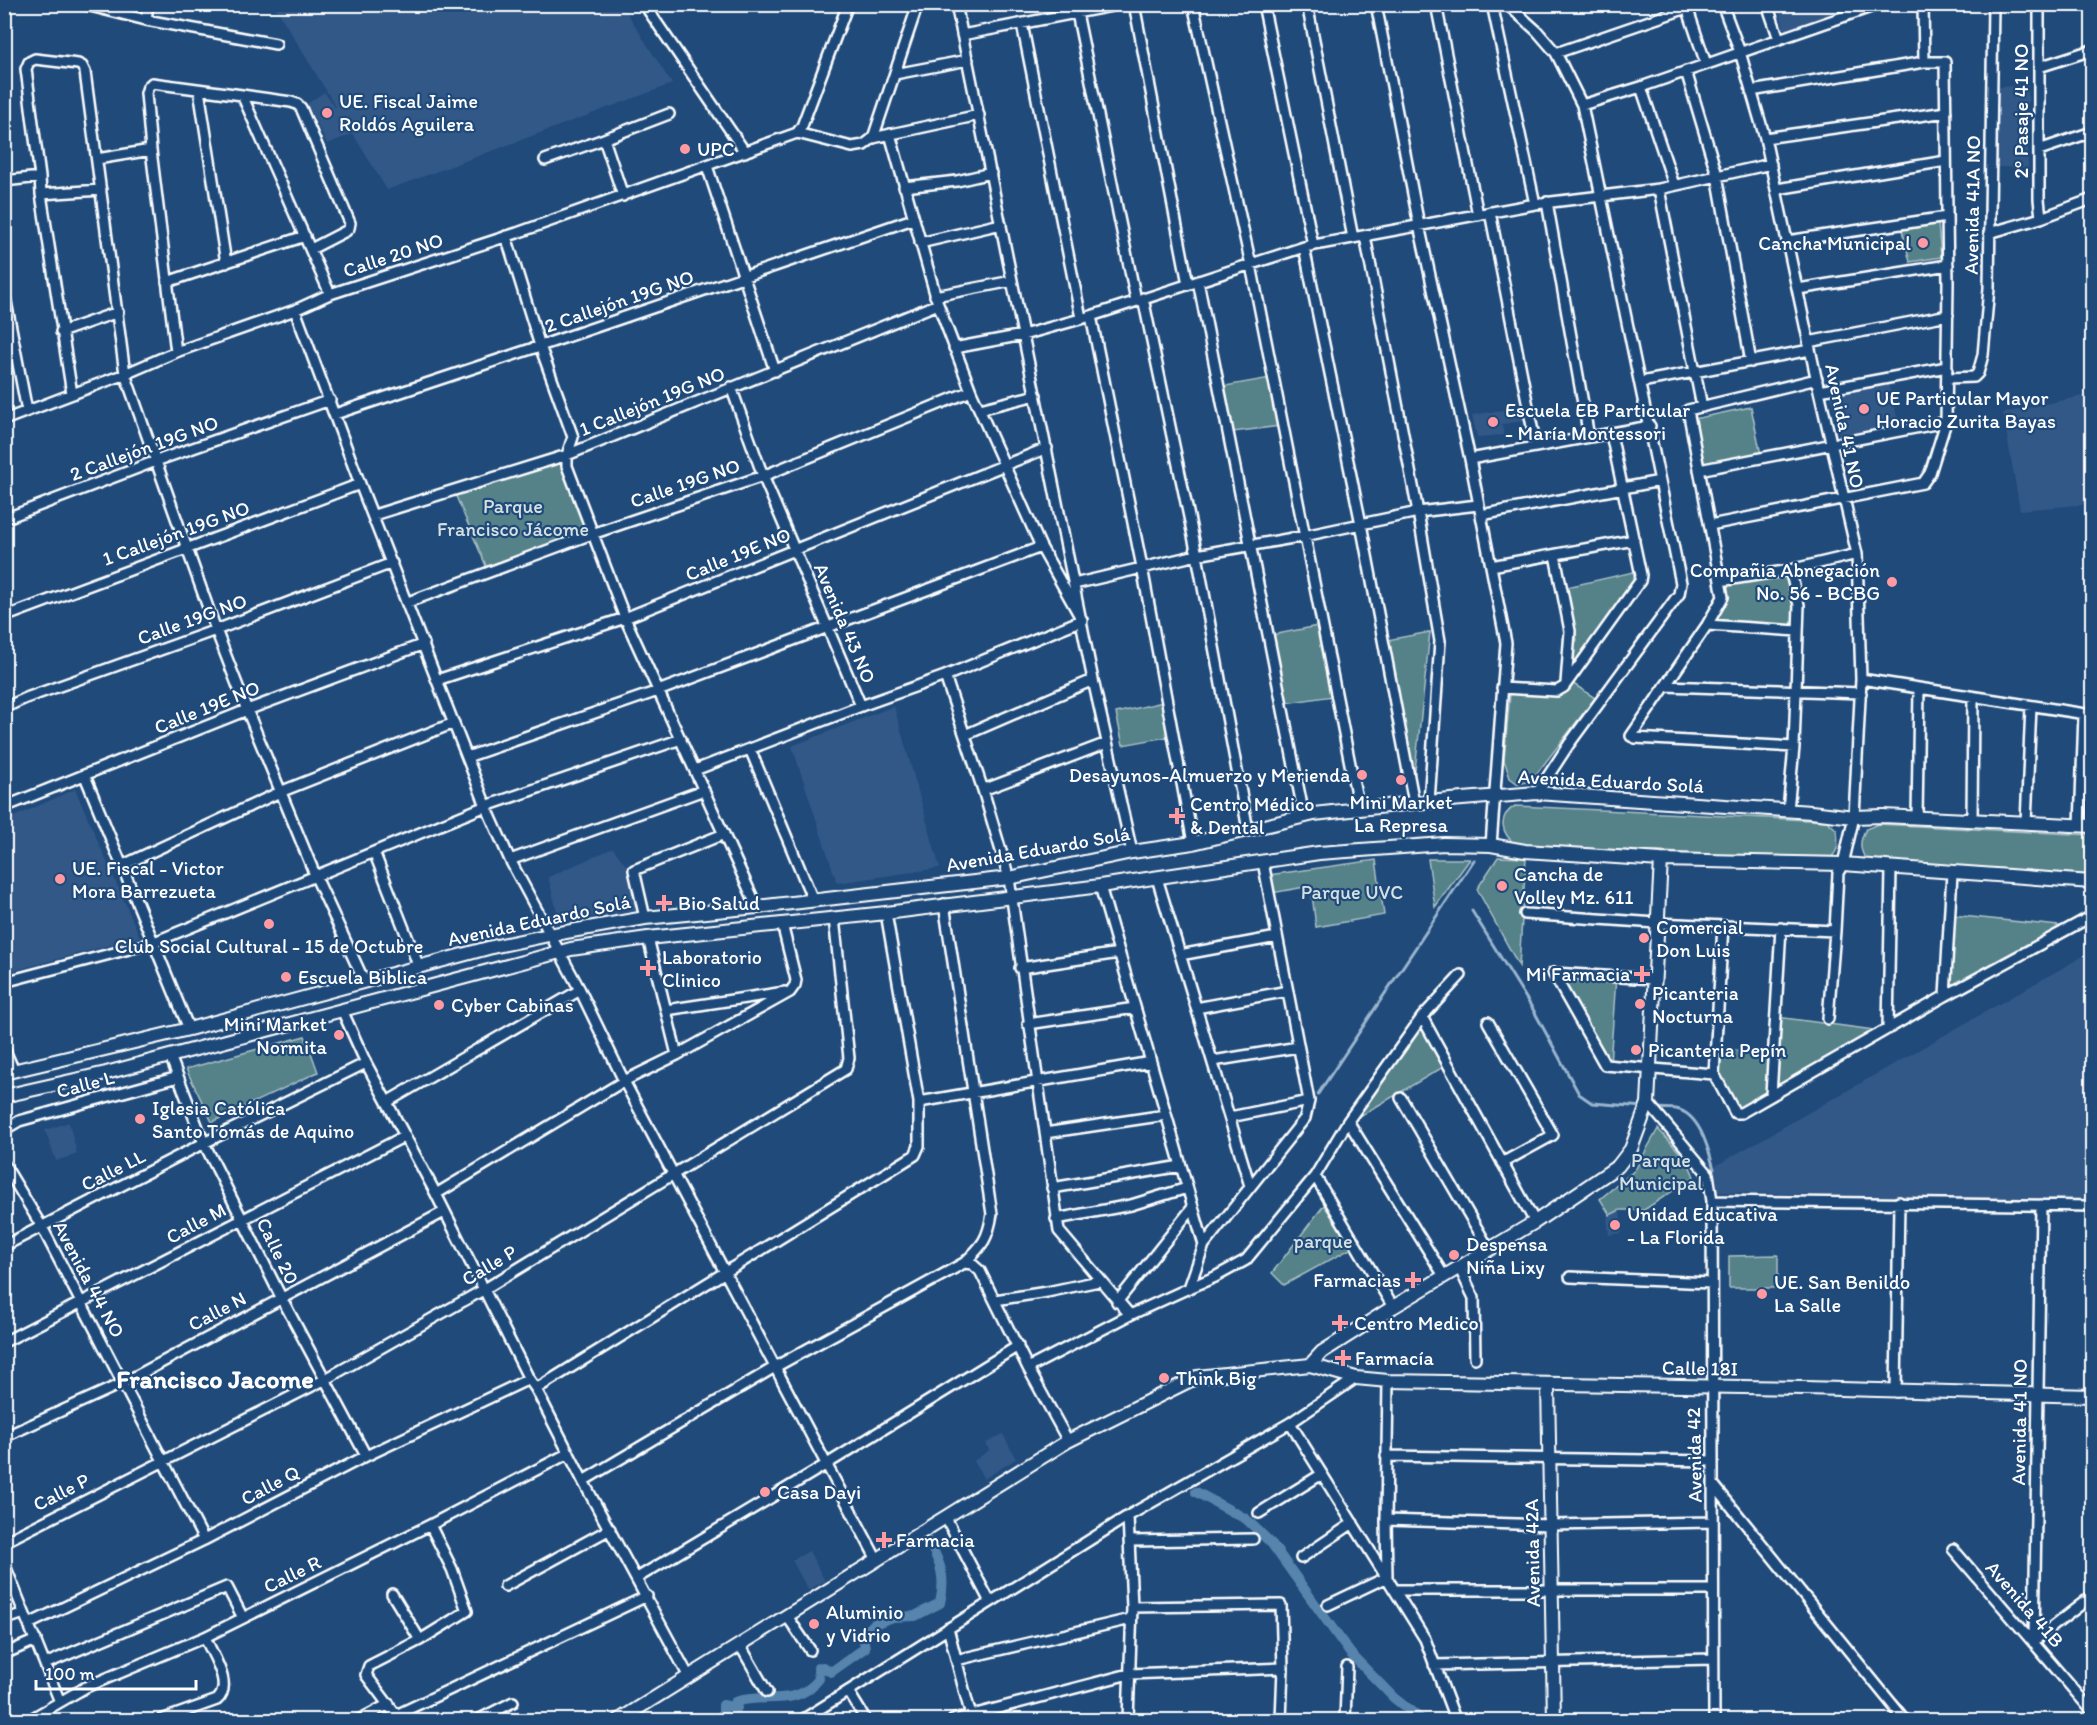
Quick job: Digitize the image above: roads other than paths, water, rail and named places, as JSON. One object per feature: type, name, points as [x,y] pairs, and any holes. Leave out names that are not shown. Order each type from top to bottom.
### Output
[{"type":"main road","name":"Avenida Eduardo Solá","points":[[9,1072],[189,1029],[492,947],[549,935],[645,918],[1009,878],[1132,852],[1193,843],[1304,816],[1359,809],[1537,793],[1788,810],[1854,817],[2086,826]]},
{"type":"main road","name":"Avenida Eduardo Solá","points":[[4,1096],[106,1073],[558,952],[648,938],[886,913],[1100,886],[1319,853],[1444,844],[1491,845],[1525,851],[1661,860],[1843,864],[2092,882]]},
{"type":"main road","points":[[619,1720],[1068,1441],[1197,1377],[1310,1365],[1322,1352],[1535,1222],[1618,1166],[1631,1149],[1648,1103],[1661,860]]},
{"type":"main road","points":[[99,1051],[106,1073]]},
{"type":"main road","name":"Calle 18I","points":[[1310,1365],[1356,1378],[1388,1381],[1805,1388],[2092,1396]]},
{"type":"main road","name":"Avenida 42A","points":[[1548,1384],[1554,1720]]},
{"type":"street","points":[[146,20],[148,4]]},
{"type":"street","points":[[644,4],[733,138],[745,152]]},
{"type":"street","points":[[848,4],[802,126],[797,133],[852,147],[864,145],[873,138],[979,116]]},
{"type":"street","points":[[873,138],[918,4]]},
{"type":"street","points":[[956,4],[1093,680],[1132,852]]},
{"type":"street","points":[[962,35],[1123,4]]},
{"type":"street","points":[[1134,4],[1188,284]]},
{"type":"street","points":[[1193,4],[1251,265],[1359,809]]},
{"type":"street","points":[[1263,4],[1414,803]]},
{"type":"street","points":[[1307,4],[1353,238]]},
{"type":"street","points":[[1376,4],[1419,225],[1470,459],[1506,644],[1491,845]]},
{"type":"street","points":[[1436,4],[1478,214]]},
{"type":"street","points":[[1492,4],[1535,204]]},
{"type":"street","points":[[1509,6],[1523,4]]},
{"type":"street","name":"Avenida 41 NO","points":[[1722,4],[1740,52],[1772,164],[1816,380],[1857,554],[1861,693],[1854,817],[1843,864],[1838,873],[1828,1019]]},
{"type":"street","points":[[1767,4],[1779,39]]},
{"type":"street","points":[[1582,105],[1641,87],[1880,4]]},
{"type":"street","points":[[1923,4],[1924,62]]},
{"type":"street","points":[[1993,5],[1999,4]]},
{"type":"street","name":"2º Pasaje 41 NO","points":[[2039,4],[2039,199],[2041,218]]},
{"type":"street","points":[[87,5],[146,20],[276,44]]},
{"type":"street","name":"Avenida 41A NO","points":[[1947,378],[1974,377],[1978,373],[1983,355],[1988,299],[1993,5]]},
{"type":"street","points":[[1509,6],[1556,53],[1582,105],[1681,583],[1679,594],[1569,744],[1537,793]]},
{"type":"street","points":[[1556,53],[1687,6],[1706,64]]},
{"type":"street","points":[[1077,13],[1197,555],[1248,830]]},
{"type":"street","points":[[1022,24],[1142,567],[1193,843]]},
{"type":"street","points":[[2039,67],[2092,50]]},
{"type":"street","points":[[72,394],[40,194],[40,177],[26,69],[29,62],[35,59],[78,64],[85,72],[125,374],[216,630],[247,710],[315,875],[364,981]]},
{"type":"street","points":[[895,74],[968,60]]},
{"type":"street","points":[[1710,525],[1923,483],[1930,473],[1946,422],[1948,265],[1945,62],[1924,62],[1751,91]]},
{"type":"street","points":[[1686,71],[1717,175],[1751,362]]},
{"type":"street","points":[[176,352],[151,150],[146,93],[152,83],[297,104],[350,223],[346,231],[311,249]]},
{"type":"street","points":[[1641,87],[1674,185]]},
{"type":"street","points":[[199,90],[226,263]]},
{"type":"street","points":[[242,95],[330,294]]},
{"type":"street","points":[[1765,138],[1946,112]]},
{"type":"street","points":[[545,160],[669,114]]},
{"type":"street","points":[[2039,150],[2092,132]]},
{"type":"street","name":"Calle 20 NO","points":[[4,420],[176,352],[295,310],[330,294],[623,196],[797,133]]},
{"type":"street","points":[[890,134],[936,300],[954,348],[1041,547],[1082,620]]},
{"type":"street","points":[[604,140],[623,196]]},
{"type":"street","points":[[97,159],[151,150]]},
{"type":"street","points":[[1777,189],[1946,162]]},
{"type":"street","points":[[954,348],[1023,335],[1086,317],[1309,246],[1547,202],[1659,189],[1772,164]]},
{"type":"street","points":[[706,166],[774,370]]},
{"type":"street","points":[[904,187],[957,181],[991,173]]},
{"type":"street","points":[[4,181],[40,177]]},
{"type":"street","points":[[1659,189],[1702,407]]},
{"type":"street","points":[[40,194],[101,190]]},
{"type":"street","points":[[1989,233],[2092,200]]},
{"type":"street","points":[[1547,202],[1589,437]]},
{"type":"street","points":[[1490,212],[1536,447]]},
{"type":"street","points":[[1787,241],[1947,217]]},
{"type":"street","name":"2 Callejón 19G NO","points":[[335,414],[913,219]]},
{"type":"street","points":[[920,243],[1001,224]]},
{"type":"street","points":[[167,282],[305,236]]},
{"type":"street","points":[[506,236],[540,346],[573,437],[567,455],[567,466],[592,534],[625,618],[757,907]]},
{"type":"street","points":[[1365,236],[1418,512],[1440,641],[1429,802]]},
{"type":"street","points":[[1798,290],[1948,265]]},
{"type":"street","points":[[1198,280],[1304,816]]},
{"type":"street","name":"1 Callejón 19G NO","points":[[374,515],[567,455],[936,300],[1012,281]]},
{"type":"street","points":[[4,291],[27,411]]},
{"type":"street","points":[[295,310],[360,484],[486,806],[510,860],[877,1560]]},
{"type":"street","points":[[61,332],[118,312]]},
{"type":"street","points":[[1641,382],[1751,362],[1809,346],[1947,315]]},
{"type":"street","points":[[1819,391],[1947,367]]},
{"type":"street","points":[[1794,747],[1632,737],[1632,733],[1723,599],[1688,410],[1816,380]]},
{"type":"street","name":"Avenida 43 NO","points":[[731,387],[763,476],[861,706]]},
{"type":"street","name":"Calle 19G NO","points":[[408,602],[592,534],[763,476],[971,391]]},
{"type":"street","points":[[980,409],[1036,394]]},
{"type":"street","name":"2 Callejón 19G NO","points":[[4,519],[156,461],[330,400]]},
{"type":"street","points":[[1699,470],[1832,446],[1946,422]]},
{"type":"street","points":[[1470,459],[1650,426]]},
{"type":"street","points":[[1502,688],[1557,690],[1564,687],[1639,585],[1641,575],[1611,434]]},
{"type":"street","name":"Calle 19E NO","points":[[437,680],[625,618],[1047,448]]},
{"type":"street","points":[[1480,515],[1660,481]]},
{"type":"street","name":"1 Callejón 19G NO","points":[[4,617],[360,484]]},
{"type":"street","points":[[1074,584],[1197,555],[1418,512],[1479,505]]},
{"type":"street","points":[[1491,566],[1634,540]]},
{"type":"street","points":[[467,757],[658,691],[1041,547]]},
{"type":"street","points":[[1720,581],[1790,570],[1857,554]]},
{"type":"street","points":[[1555,555],[1570,631],[1566,682]]},
{"type":"street","name":"Calle 19G NO","points":[[4,708],[392,563]]},
{"type":"street","points":[[1788,810],[1794,747],[1799,606],[1790,570]]},
{"type":"street","points":[[695,770],[945,676],[1082,620]]},
{"type":"street","points":[[1707,625],[1798,631]]},
{"type":"street","name":"Calle 19E NO","points":[[4,807],[247,710],[424,644]]},
{"type":"street","points":[[945,676],[1009,878],[1059,1231],[1130,1315]]},
{"type":"street","points":[[1861,679],[2088,715],[2086,826]]},
{"type":"street","points":[[965,735],[1093,680]]},
{"type":"street","points":[[1665,686],[1861,693]]},
{"type":"street","points":[[1917,818],[1918,689]]},
{"type":"street","points":[[1972,821],[1973,697]]},
{"type":"street","points":[[2026,823],[2031,706]]},
{"type":"street","points":[[121,866],[280,792],[454,723]]},
{"type":"street","points":[[4,982],[152,943],[486,806],[681,739]]},
{"type":"street","points":[[983,790],[1107,743]]},
{"type":"street","points":[[750,749],[813,900]]},
{"type":"street","points":[[85,776],[189,1029]]},
{"type":"street","points":[[510,860],[704,790]]},
{"type":"street","points":[[645,918],[633,870],[724,834]]},
{"type":"street","points":[[374,852],[419,967]]},
{"type":"street","points":[[1189,1288],[1204,1245],[1305,1118],[1309,1101],[1263,862]]},
{"type":"street","points":[[1888,1029],[1891,869]]},
{"type":"street","points":[[1945,996],[1952,873]]},
{"type":"street","points":[[1157,878],[1250,1186]]},
{"type":"street","points":[[1100,886],[1204,1245]]},
{"type":"street","points":[[583,1481],[775,1367],[964,1263],[984,1244],[992,1214],[944,904]]},
{"type":"street","points":[[536,1389],[726,1274],[915,1155],[920,1146],[918,1102],[886,913]]},
{"type":"street","points":[[1525,914],[1835,931]]},
{"type":"street","points":[[1723,926],[1714,1074],[1738,1114],[1945,996],[2092,916]]},
{"type":"street","name":"Calle P","points":[[4,1542],[324,1380],[483,1290],[846,1069],[849,1058],[834,918]]},
{"type":"street","points":[[436,1194],[624,1081],[677,1055],[790,992],[796,980],[782,924]]},
{"type":"street","points":[[1771,1095],[1781,928]]},
{"type":"street","points":[[1180,955],[1277,937]]},
{"type":"street","points":[[648,938],[677,1055]]},
{"type":"street","points":[[1020,968],[1119,953]]},
{"type":"street","points":[[1654,979],[1553,973],[1605,1065],[1714,1074]]},
{"type":"street","points":[[1028,1368],[1130,1315],[1215,1277],[1246,1260],[1315,1176],[1348,1121],[1422,1017],[1461,975]]},
{"type":"street","points":[[387,1102],[580,990]]},
{"type":"street","points":[[1196,1008],[1288,991]]},
{"type":"street","points":[[666,1010],[790,992]]},
{"type":"street","points":[[1028,1024],[1135,1008]]},
{"type":"street","points":[[342,1010],[366,1063],[436,1194],[529,1379],[690,1677]]},
{"type":"street","points":[[1422,1017],[1535,1222]]},
{"type":"street","points":[[1488,1022],[1553,1135],[1503,1164]]},
{"type":"street","points":[[1213,1061],[1298,1047]]},
{"type":"street","points":[[4,1048],[9,1072]]},
{"type":"street","name":"Calle 20","points":[[170,1056],[204,1143],[324,1380],[366,1455]]},
{"type":"street","points":[[918,1102],[1151,1062]]},
{"type":"street","name":"Calle LL","points":[[4,1246],[366,1063]]},
{"type":"street","name":"Calle L","points":[[4,1133],[7,1128],[19,1121],[178,1077]]},
{"type":"street","points":[[1401,1098],[1489,1249]]},
{"type":"street","points":[[1230,1117],[1309,1101]]},
{"type":"street","name":"Avenida 42","points":[[1648,1103],[1708,1174],[1712,1201],[1714,1720]]},
{"type":"street","points":[[1045,1133],[1166,1115]]},
{"type":"street","points":[[1348,1121],[1444,1276]]},
{"type":"street","name":"Calle M","points":[[4,1342],[405,1136]]},
{"type":"street","name":"Avenida 44 NO","points":[[4,1164],[42,1227],[204,1540]]},
{"type":"street","points":[[1052,1188],[1181,1166]]},
{"type":"street","points":[[1315,1176],[1393,1307]]},
{"type":"street","points":[[1056,1219],[1131,1205],[1187,1188]]},
{"type":"street","points":[[1712,1201],[2092,1206]]},
{"type":"street","points":[[1896,1392],[1899,1202]]},
{"type":"street","name":"Avenida 41 NO","points":[[2034,1641],[2041,1205]]},
{"type":"street","points":[[1118,1302],[1193,1207]]},
{"type":"street","name":"Calle N","points":[[4,1437],[123,1383],[444,1212]]},
{"type":"street","points":[[964,1263],[972,1264],[980,1271],[1028,1368],[1068,1441]]},
{"type":"street","points":[[1459,1267],[1474,1298],[1474,1358]]},
{"type":"street","points":[[1570,1277],[1711,1283]]},
{"type":"street","points":[[995,1300],[1100,1281]]},
{"type":"street","points":[[637,1578],[1018,1346]]},
{"type":"street","points":[[802,1720],[1128,1516],[1290,1423],[1356,1378]]},
{"type":"street","name":"Calle Q","points":[[29,1624],[204,1540],[366,1455],[529,1379]]},
{"type":"street","points":[[1387,1577],[1388,1381]]},
{"type":"street","points":[[1290,1423],[1425,1639],[1455,1719]]},
{"type":"street","name":"Calle R","points":[[29,1720],[86,1687],[205,1637],[569,1453]]},
{"type":"street","points":[[1386,1456],[1712,1461]]},
{"type":"street","points":[[1258,1513],[1322,1474]]},
{"type":"street","points":[[1713,1484],[1905,1720]]},
{"type":"street","points":[[1128,1516],[1131,1541],[1132,1607],[1128,1720]]},
{"type":"street","points":[[946,1518],[990,1602]]},
{"type":"street","points":[[1386,1520],[1551,1525],[1712,1522]]},
{"type":"street","points":[[1301,1558],[1353,1523]]},
{"type":"street","points":[[430,1525],[452,1569],[467,1611],[420,1640],[369,1666],[366,1675],[398,1718],[647,1596]]},
{"type":"street","points":[[505,1586],[610,1529]]},
{"type":"street","points":[[1131,1541],[1252,1539]]},
{"type":"street","name":"Avenida 41B","points":[[1953,1549],[2092,1711]]},
{"type":"street","points":[[4,1563],[60,1702]]},
{"type":"street","points":[[1328,1605],[1387,1577]]},
{"type":"street","points":[[45,1664],[227,1587],[243,1618]]},
{"type":"street","points":[[1395,1590],[1713,1590]]},
{"type":"street","points":[[392,1594],[420,1640]]},
{"type":"street","points":[[2034,1641],[2092,1596]]},
{"type":"street","points":[[1132,1607],[1278,1604],[1283,1608],[1281,1720]]},
{"type":"street","points":[[4,1620],[24,1613]]},
{"type":"street","points":[[787,1616],[810,1650]]},
{"type":"street","points":[[956,1660],[1131,1619]]},
{"type":"street","points":[[948,1628],[971,1718]]},
{"type":"street","points":[[161,1720],[218,1700],[223,1695],[225,1682],[205,1637]]},
{"type":"street","points":[[4,1654],[36,1640]]},
{"type":"street","points":[[740,1645],[767,1692]]},
{"type":"street","points":[[1434,1665],[1713,1659]]},
{"type":"street","points":[[1345,1720],[1347,1667]]},
{"type":"street","points":[[953,1720],[971,1718],[1129,1674],[1283,1668]]},
{"type":"street","points":[[848,1691],[866,1720]]},
{"type":"street","points":[[478,1720],[513,1702]]},
{"type":"street","points":[[359,1720],[389,1704]]},
{"type":"waterway","points":[[1318,1094],[1474,860]]},
{"type":"waterway","points":[[1472,911],[1534,1011],[1579,1094],[1592,1103],[1644,1107]]},
{"type":"waterway","points":[[1656,1108],[1676,1109],[1691,1118],[1702,1133],[1714,1169]]},
{"type":"waterway","points":[[1196,1492],[1246,1519],[1272,1544],[1350,1653],[1394,1698],[1422,1720]]},
{"type":"waterway","points":[[719,1720],[723,1713],[723,1705],[737,1708],[735,1702],[746,1699],[790,1697],[800,1694],[819,1679],[818,1668],[823,1667],[831,1672],[865,1648],[863,1635],[874,1624],[893,1617],[915,1616],[940,1603],[941,1571],[929,1542]]},
{"type":"place","name":"UE. Fiscal Jaime Roldós Aguilera","points":[[327,113]]},
{"type":"place","name":"UPC","points":[[685,149]]},
{"type":"place","name":"Cancha Municipal","points":[[1923,243]]},
{"type":"place","name":"UE Particular Mayor Horacio Zurita Bayas","points":[[1864,409]]},
{"type":"place","name":"Escuela EB Particular - María Montessori","points":[[1493,422]]},
{"type":"place","name":"Compañia Abnegación No. 56 - BCBG","points":[[1892,582]]},
{"type":"place","name":"Desayunos-Almuerzo y Merienda","points":[[1362,775]]},
{"type":"place","name":"Mini Market La Represa","points":[[1401,780]]},
{"type":"place","name":"Centro Médico & Dental","points":[[1177,816]]},
{"type":"place","name":"UE. Fiscal - Victor Mora Barrezueta","points":[[60,879]]},
{"type":"place","name":"Cancha de Volley Mz. 611","points":[[1502,886]]},
{"type":"place","name":"Bio Salud","points":[[664,903]]},
{"type":"place","name":"Club Social Cultural - 15 de Octubre","points":[[269,924]]},
{"type":"place","name":"Comercial Don Luis","points":[[1644,938]]},
{"type":"place","name":"Laboratorio Clinico","points":[[648,968]]},
{"type":"place","name":"Mi Farmacia","points":[[1642,974]]},
{"type":"place","name":"Escuela Biblica","points":[[286,977]]},
{"type":"place","name":"Picanteria Nocturna","points":[[1640,1004]]},
{"type":"place","name":"Cyber Cabinas","points":[[439,1005]]},
{"type":"place","name":"Mini Market Normita","points":[[339,1035]]},
{"type":"place","name":"Picanteria Pepín","points":[[1636,1050]]},
{"type":"place","name":"Iglesia Católica Santo Tomás de Aquino","points":[[140,1119]]},
{"type":"place","name":"Unidad Educativa - La Florida","points":[[1615,1225]]},
{"type":"place","name":"Despensa Niña Lixy","points":[[1454,1255]]},
{"type":"place","name":"Farmacias","points":[[1413,1280]]},
{"type":"place","name":"UE. San Benildo La Salle","points":[[1762,1294]]},
{"type":"place","name":"Centro Medico","points":[[1340,1323]]},
{"type":"place","name":"Farmacía","points":[[1343,1358]]},
{"type":"place","name":"Think Big","points":[[1164,1378]]},
{"type":"place","name":"Casa Dayi","points":[[765,1492]]},
{"type":"place","name":"Farmacia","points":[[884,1540]]},
{"type":"place","name":"Aluminio y Vidrio","points":[[814,1624]]},
{"type":"district","name":"Francisco Jacome","points":[[215,1379]]},
{"type":"park label","name":"Parque Francisco Jácome","points":[[513,518]]},
{"type":"park label","name":"Parque UVC","points":[[1352,892]]},
{"type":"park label","name":"Parque Municipal","points":[[1661,1172]]},
{"type":"park label","name":"parque","points":[[1323,1241]]}]
